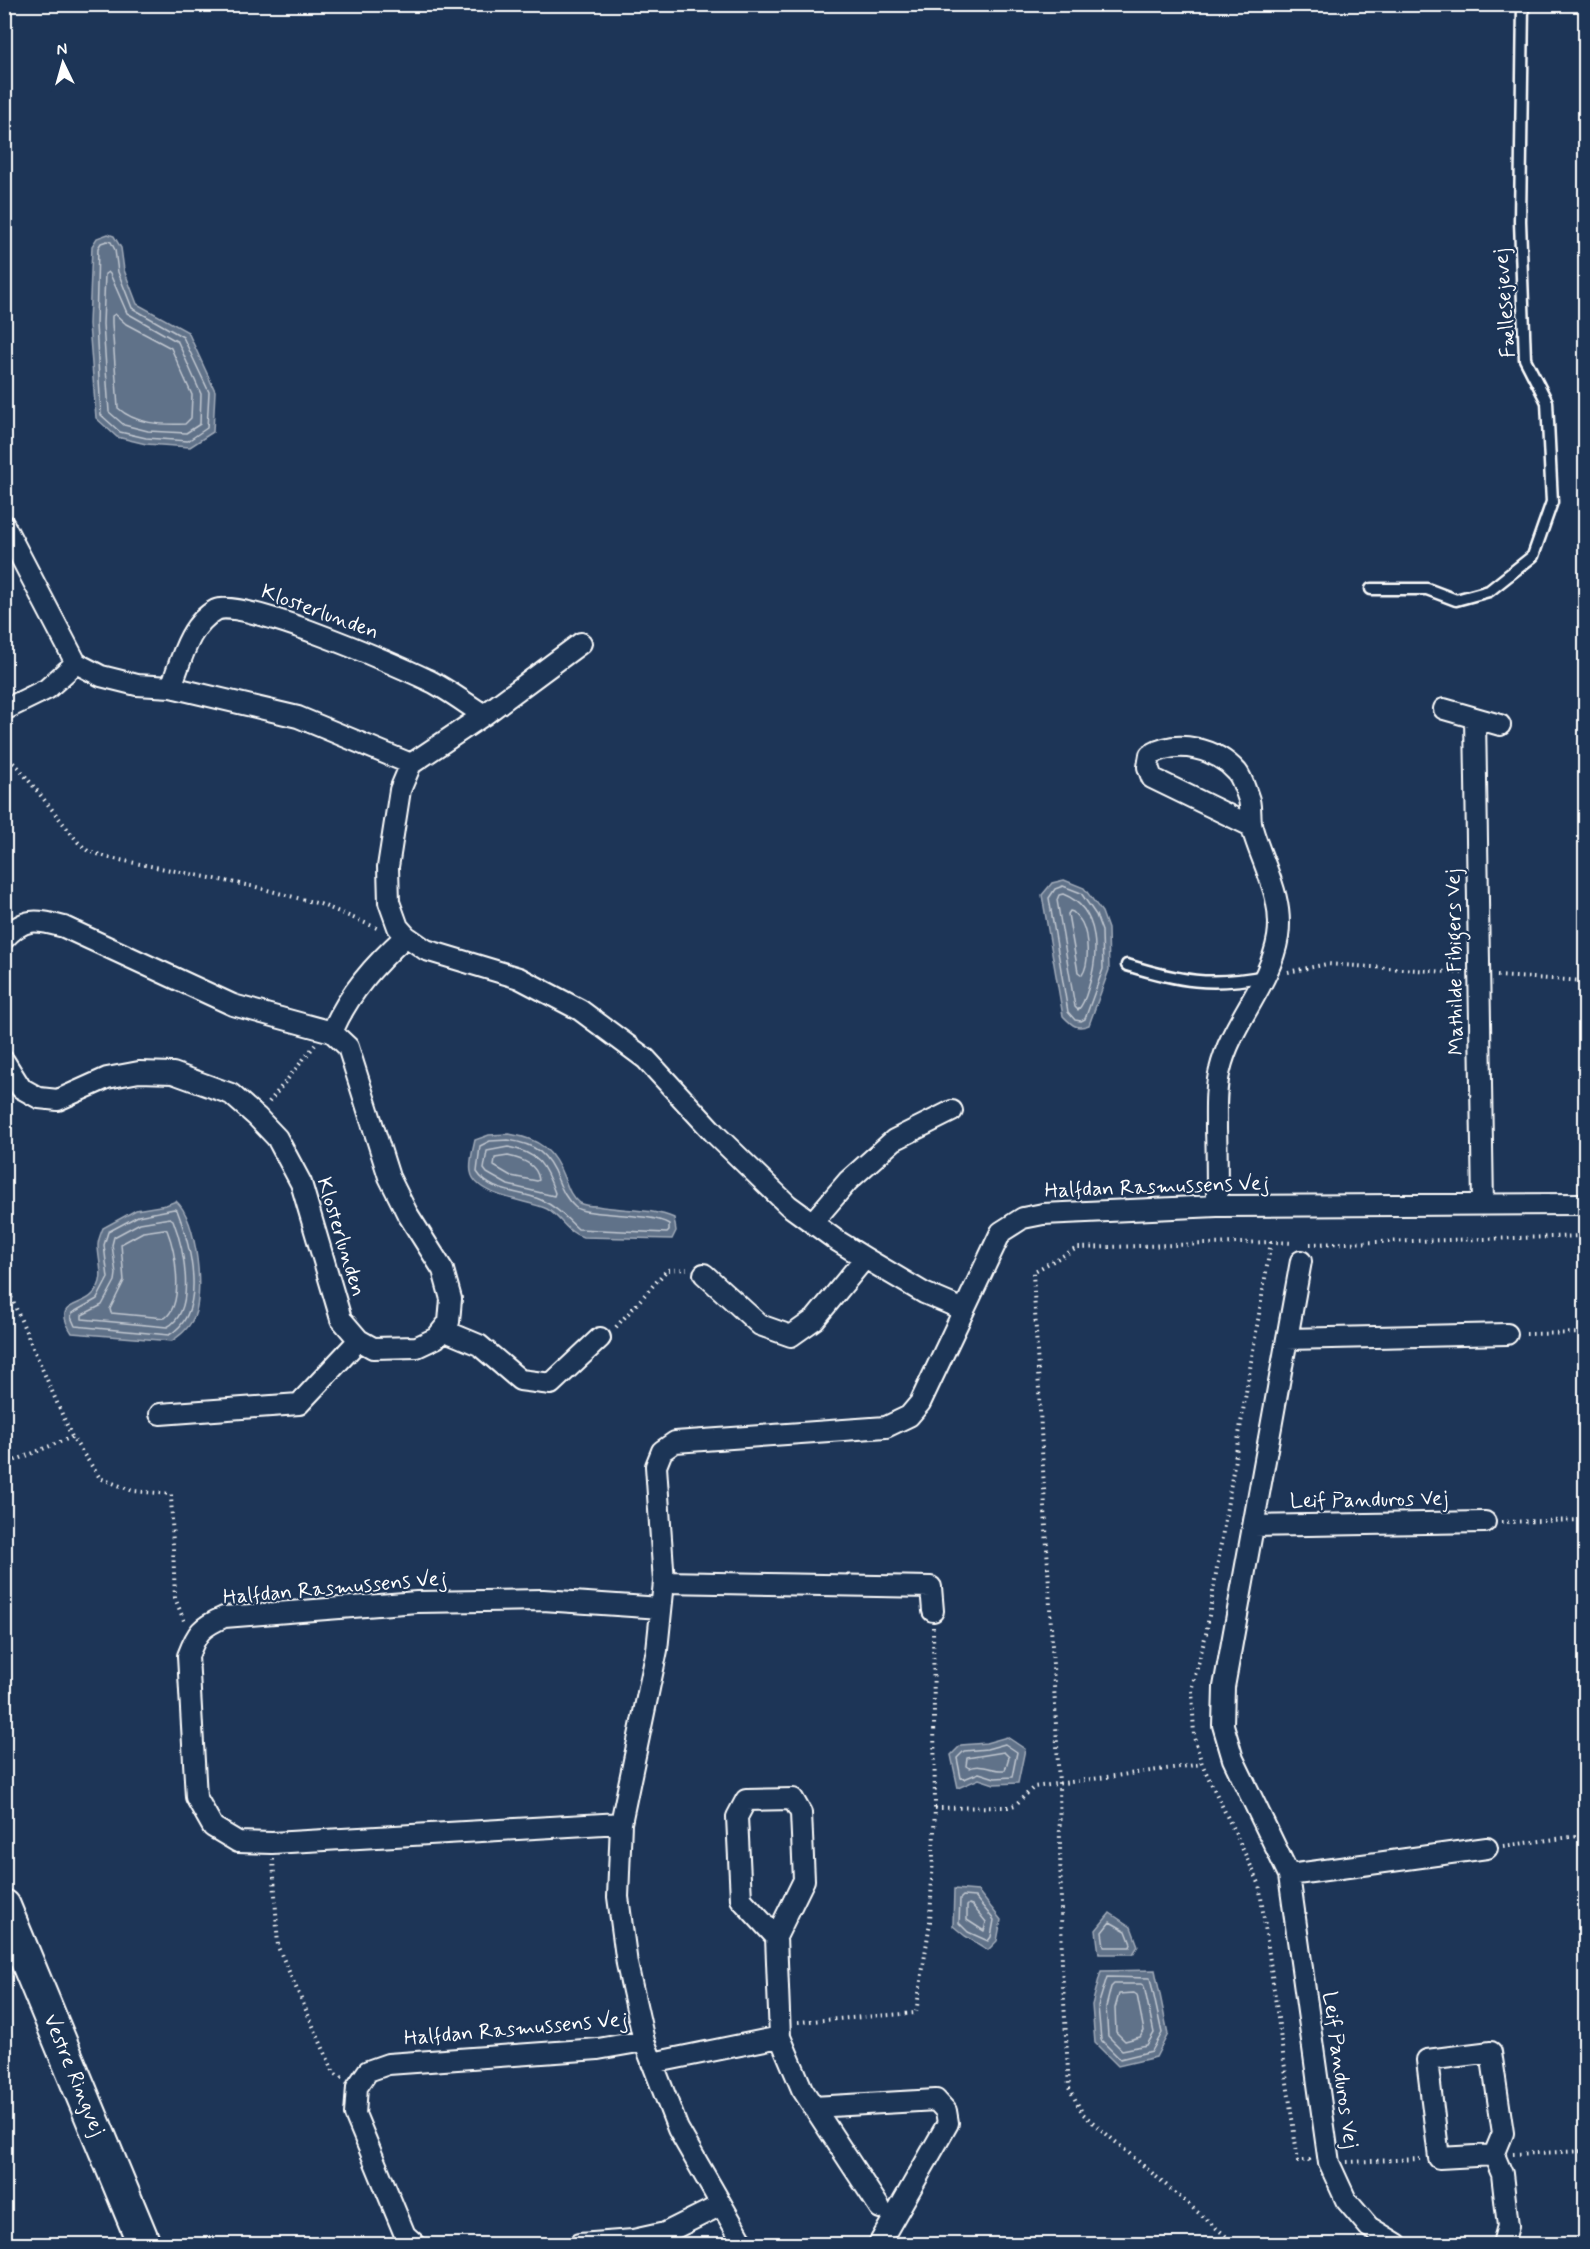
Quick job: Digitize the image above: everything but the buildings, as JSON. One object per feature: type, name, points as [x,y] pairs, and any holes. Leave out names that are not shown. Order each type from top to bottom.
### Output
[{"type":"main road","name":"Vestre Ringvej","points":[[4,1906],[144,2244]]},
{"type":"street","points":[[4,525],[76,663],[101,676],[137,685],[171,687],[298,717],[411,764]]},
{"type":"street","name":"Klosterlunden","points":[[171,687],[190,637],[204,619],[218,609],[241,610],[287,621],[428,679],[484,715]]},
{"type":"street","points":[[581,643],[484,715],[411,764],[400,790],[388,867],[389,902],[398,927],[405,936],[426,950],[519,978],[580,1010],[645,1059],[716,1136],[788,1205],[865,1258],[924,1293],[964,1310]]},
{"type":"street","points":[[4,710],[47,689],[76,663]]},
{"type":"street","points":[[1444,709],[1500,725]]},
{"type":"street","name":"Mathilde Fibigers Vej","points":[[1475,718],[1483,1205]]},
{"type":"street","points":[[1217,1206],[1216,1098],[1220,1070],[1228,1048],[1266,976],[1278,938],[1280,910],[1265,861],[1251,826],[1249,799],[1238,772],[1216,755],[1183,746],[1161,749],[1150,755],[1148,767],[1152,778],[1251,826]]},
{"type":"street","points":[[4,939],[15,927],[37,920],[64,927],[233,1005],[332,1032],[348,1047],[389,1177],[407,1213],[442,1270],[451,1299],[449,1322],[436,1338],[417,1347],[373,1348],[359,1340],[299,1404],[160,1414]]},
{"type":"street","points":[[332,1032],[343,1008],[366,975],[405,936]]},
{"type":"street","name":"Klosterlunden","points":[[4,1061],[21,1088],[39,1098],[58,1100],[107,1078],[139,1072],[173,1073],[231,1094],[276,1138],[301,1184],[341,1319],[359,1340]]},
{"type":"street","points":[[812,1222],[848,1181],[894,1140],[952,1112]]},
{"type":"street","name":"Halfdan Rasmussens Vej","points":[[744,2244],[678,2129],[644,2041],[627,1964],[618,1897],[621,1823],[657,1650],[662,1608],[664,1582],[656,1466],[662,1451],[675,1442],[886,1427],[909,1416],[920,1403],[1001,1232],[1023,1218],[1043,1214],[1217,1206],[1586,1204]]},
{"type":"street","points":[[704,1274],[759,1325],[791,1336],[815,1319],[865,1258]]},
{"type":"street","name":"Leif Panduros Vej","points":[[1301,1261],[1224,1688],[1223,1725],[1233,1759],[1289,1875],[1329,2163],[1346,2200],[1369,2227],[1397,2244]]},
{"type":"street","points":[[443,1330],[479,1345],[520,1380],[551,1384],[600,1338]]},
{"type":"street","points":[[1287,1339],[1507,1334]]},
{"type":"street","name":"Leif Panduros Vej","points":[[1254,1526],[1485,1522]]},
{"type":"street","points":[[664,1582],[931,1587],[933,1611]]},
{"type":"street","name":"Halfdan Rasmussens Vej","points":[[196,1635],[207,1625],[224,1617],[417,1602],[543,1600],[662,1608]]},
{"type":"street","points":[[196,1635],[188,1656],[196,1797],[213,1827],[238,1842],[272,1844],[621,1823]]},
{"type":"street","points":[[776,1937],[741,1899],[737,1817],[746,1800],[793,1799],[801,1813],[804,1880],[776,1937],[780,2030],[802,2089],[880,2208]]},
{"type":"street","points":[[1289,1875],[1487,1848]]},
{"type":"street","points":[[652,2063],[780,2030]]},
{"type":"street","name":"Halfdan Rasmussens Vej","points":[[357,2086],[368,2071],[388,2064],[598,2049],[644,2041]]},
{"type":"street","points":[[1494,2155],[1439,2158],[1427,2060],[1491,2052],[1503,2133],[1494,2155],[1502,2174],[1508,2226],[1503,2244]]},
{"type":"street","points":[[357,2086],[355,2114],[405,2235],[415,2244]]},
{"type":"street","points":[[813,2107],[936,2100],[946,2111],[948,2123],[879,2244]]},
{"type":"street","points":[[579,2244],[633,2240],[665,2233],[721,2205]]},
{"type":"lane","name":"Fællesejevej","points":[[1371,589],[1427,589],[1456,600],[1489,591],[1533,556],[1552,502],[1547,402],[1525,359],[1520,221],[1523,4]]},
{"type":"lane","points":[[1127,965],[1165,977],[1202,983],[1236,982],[1266,976]]},
{"type":"path","points":[[4,754],[18,767],[78,842],[88,851],[110,858],[256,887],[320,904],[370,923],[386,932],[405,936]]},
{"type":"path","points":[[1266,976],[1327,964],[1586,981]]},
{"type":"path","points":[[257,1117],[321,1037],[332,1032]]},
{"type":"path","points":[[1235,2244],[1083,2114],[1069,2088],[1062,1967],[1059,1784],[1033,1272],[1077,1248],[1586,1236]]},
{"type":"path","points":[[600,1338],[610,1333],[667,1270],[696,1269],[704,1274]]},
{"type":"path","points":[[4,1281],[72,1437],[100,1478],[133,1491],[171,1494],[175,1598],[183,1621],[196,1635]]},
{"type":"path","points":[[4,1304],[12,1299]]},
{"type":"path","points":[[1507,1334],[1586,1333]]},
{"type":"path","points":[[4,1466],[72,1437]]},
{"type":"path","points":[[1485,1522],[1586,1520]]},
{"type":"path","points":[[780,2030],[916,2013],[930,1922],[935,1808],[933,1611]]},
{"type":"path","points":[[935,1808],[1008,1807],[1015,1805],[1034,1787],[1202,1764]]},
{"type":"path","points":[[1487,1848],[1586,1835]]},
{"type":"path","points":[[272,1844],[278,1947],[334,2073],[357,2086]]},
{"type":"path","points":[[1494,2155],[1586,2151]]},
{"type":"path","points":[[1329,2163],[1439,2158]]},
{"type":"water","points":[[108,234],[114,236],[121,248],[124,270],[137,304],[188,332],[215,391],[213,432],[190,447],[146,444],[117,437],[96,418],[89,324],[92,246],[97,238]]},
{"type":"water","points":[[1064,880],[1084,888],[1102,912],[1108,929],[1109,970],[1089,1025],[1081,1027],[1072,1024],[1063,1016],[1042,895],[1052,883]]},
{"type":"water","points":[[509,1134],[529,1139],[544,1147],[556,1160],[570,1192],[579,1203],[656,1213],[674,1218],[676,1231],[672,1239],[583,1237],[573,1232],[547,1209],[482,1187],[471,1172],[475,1140],[489,1135]]},
{"type":"water","points":[[176,1201],[189,1224],[194,1241],[199,1278],[196,1310],[188,1327],[172,1341],[72,1333],[66,1323],[66,1310],[88,1298],[100,1283],[98,1245],[103,1228],[136,1210]]},
{"type":"water","points":[[1007,1737],[1025,1749],[1018,1783],[994,1784],[979,1779],[958,1788],[951,1755],[961,1745],[986,1743]]},
{"type":"water","points":[[954,1889],[978,1891],[1001,1920],[997,1941],[988,1950],[953,1926]]},
{"type":"water","points":[[1110,1913],[1131,1927],[1138,1946],[1133,1954],[1099,1954],[1096,1930]]},
{"type":"water","points":[[1155,1970],[1168,2034],[1156,2057],[1118,2066],[1095,2043],[1092,2005],[1101,1971]]}]
